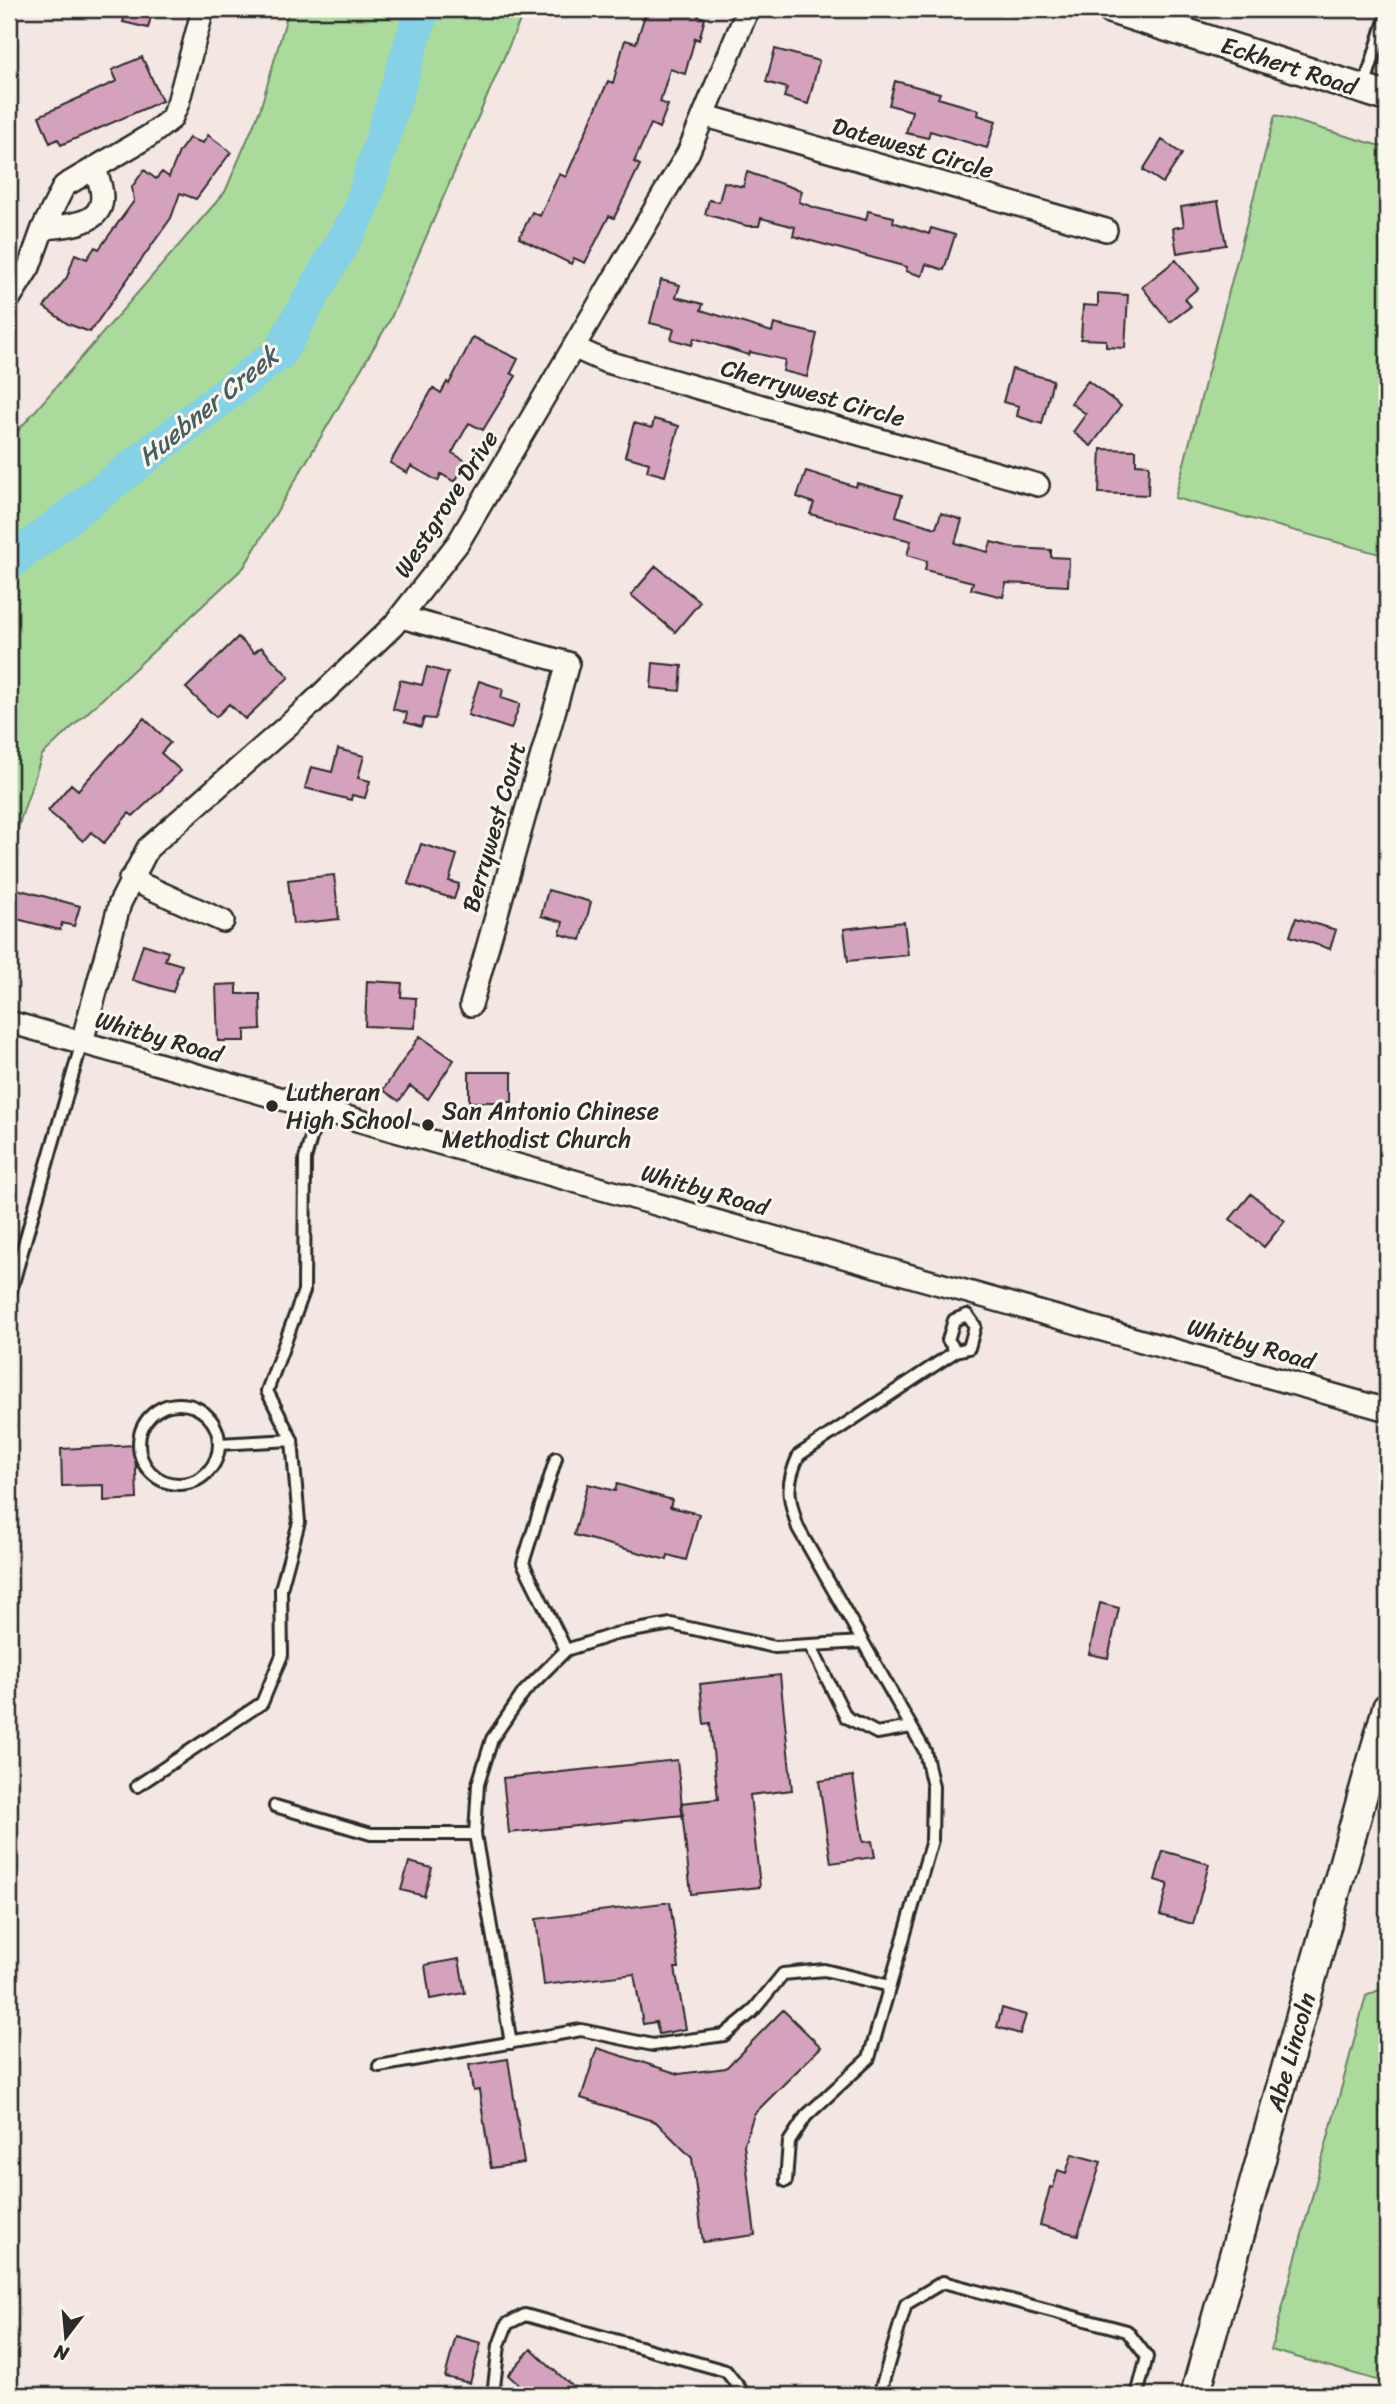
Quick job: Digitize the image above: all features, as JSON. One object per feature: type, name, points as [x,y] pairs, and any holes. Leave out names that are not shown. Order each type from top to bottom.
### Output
[{"type":"street","points":[[9,299],[29,267],[43,228],[64,186],[149,136],[171,119],[178,103],[203,9]]},
{"type":"street","name":"Westgrove Drive","points":[[82,1042],[120,903],[148,848],[303,712],[401,617],[458,543],[688,153],[706,116],[748,9]]},
{"type":"street","name":"Eckhert Road","points":[[1111,9],[1166,22],[1375,93]]},
{"type":"street","name":"Datewest Circle","points":[[706,116],[1106,230]]},
{"type":"street","points":[[43,228],[76,226],[91,220],[99,210],[100,195],[100,181],[94,168]]},
{"type":"street","name":"Cherrywest Circle","points":[[575,348],[604,361],[1038,485]]},
{"type":"street","name":"Berrywest Court","points":[[401,617],[568,663],[471,1005]]},
{"type":"street","points":[[130,880],[223,921]]},
{"type":"street","name":"Whitby Road","points":[[9,1022],[1387,1410]]},
{"type":"street","name":"Abe Lincoln","points":[[1195,2395],[1387,1708]]},
{"type":"lane","points":[[1375,93],[1387,14]]},
{"type":"lane","points":[[9,1297],[82,1042]]},
{"type":"lane","points":[[138,1786],[262,1703],[282,1655],[281,1589],[299,1522],[292,1440],[267,1391],[304,1291],[305,1159],[319,1109]]},
{"type":"lane","points":[[967,1315],[974,1292]]},
{"type":"lane","points":[[956,1351],[948,1340],[954,1320],[967,1315]]},
{"type":"lane","points":[[786,2181],[789,2142],[806,2116],[869,2058],[932,1840],[933,1787],[925,1751],[798,1528],[789,1499],[789,1476],[799,1455],[956,1351],[968,1348],[975,1326],[967,1315]]},
{"type":"lane","points":[[172,1405],[186,1405],[209,1419],[219,1444],[211,1469],[202,1477],[178,1484],[165,1482],[145,1466],[139,1442],[149,1418],[159,1410],[172,1405]]},
{"type":"lane","points":[[219,1444],[292,1440]]},
{"type":"lane","points":[[556,1458],[523,1563],[566,1650]]},
{"type":"lane","points":[[511,2043],[475,1834],[478,1784],[492,1739],[524,1692],[566,1650],[615,1634],[671,1624],[775,1647],[863,1642]]},
{"type":"lane","points":[[810,1645],[846,1717],[877,1733],[911,1727]]},
{"type":"lane","points":[[275,1806],[371,1834],[475,1834]]},
{"type":"lane","points":[[379,2066],[581,2031],[653,2045],[724,2035],[752,2012],[783,1974],[824,1970],[890,1986]]},
{"type":"lane","points":[[879,2395],[906,2304],[943,2283],[1127,2330],[1147,2357],[1137,2395]]},
{"type":"lane","points":[[493,2395],[499,2345],[507,2324],[525,2315],[726,2371],[745,2395]]},
{"type":"green space","points":[[289,9],[525,9],[390,320],[244,567],[42,755],[9,854],[9,441],[225,192],[260,110]]},
{"type":"green space","points":[[1275,115],[1387,148],[1387,556],[1175,498]]},
{"type":"green space","points":[[1387,1986],[1387,2383],[1271,2350],[1366,1996]]},
{"type":"building","points":[[127,9],[153,9],[148,28],[123,22]]},
{"type":"building","points":[[647,9],[701,9],[698,16],[705,18],[699,40],[695,38],[685,74],[670,69],[660,102],[668,105],[659,128],[651,124],[634,162],[640,165],[614,218],[609,216],[585,263],[574,258],[571,264],[519,238],[532,212],[540,216],[559,174],[566,177],[608,81],[613,83],[625,40],[636,43]]},
{"type":"building","points":[[775,49],[819,61],[808,104],[784,97],[787,88],[766,82]]},
{"type":"building","points":[[142,57],[162,101],[61,145],[58,139],[50,143],[39,116],[117,81],[112,70]]},
{"type":"building","points":[[895,81],[940,93],[938,98],[979,110],[978,115],[996,121],[987,148],[930,131],[928,138],[906,133],[912,111],[889,105]]},
{"type":"building","points":[[208,135],[231,152],[196,199],[180,193],[171,218],[90,332],[68,324],[44,307],[67,277],[75,254],[87,259],[95,247],[99,249],[134,201],[132,187],[144,170],[156,179],[162,172],[169,177],[179,152],[189,138],[203,143]]},
{"type":"building","points":[[1162,140],[1182,154],[1163,183],[1143,170]]},
{"type":"building","points":[[747,172],[802,191],[799,202],[816,208],[866,220],[868,211],[894,217],[893,222],[929,234],[931,228],[955,235],[944,270],[926,264],[922,276],[906,271],[907,267],[793,236],[795,227],[761,218],[759,226],[747,226],[705,214],[709,200],[719,202],[724,182],[743,187]]},
{"type":"building","points":[[1218,201],[1226,245],[1177,253],[1173,228],[1184,226],[1181,207]]},
{"type":"building","points":[[1176,260],[1198,288],[1185,299],[1191,306],[1170,322],[1142,287]]},
{"type":"building","points":[[661,280],[680,285],[676,297],[703,304],[701,310],[772,332],[774,324],[817,334],[807,377],[783,371],[785,360],[750,352],[749,355],[694,338],[692,345],[671,339],[674,329],[650,323]]},
{"type":"building","points":[[1098,293],[1128,295],[1125,348],[1106,347],[1106,340],[1081,339],[1083,305],[1098,306]]},
{"type":"building","points":[[473,337],[518,359],[511,373],[516,376],[483,430],[469,423],[452,453],[466,461],[455,482],[441,474],[438,481],[411,466],[407,473],[390,463],[433,388],[441,393],[447,382],[449,384]]},
{"type":"building","points":[[1012,369],[1053,380],[1042,424],[1017,416],[1019,406],[1003,402]]},
{"type":"building","points":[[1088,381],[1121,406],[1091,446],[1073,432],[1086,414],[1071,403]]},
{"type":"building","points":[[654,419],[679,426],[665,476],[647,471],[649,463],[625,456],[634,423],[652,428]]},
{"type":"building","points":[[1101,449],[1136,450],[1136,464],[1149,465],[1148,495],[1099,493]]},
{"type":"building","points":[[806,471],[856,487],[857,483],[902,495],[896,516],[936,528],[941,513],[962,520],[955,543],[988,552],[991,542],[1015,548],[1051,550],[1051,557],[1069,558],[1068,586],[1006,583],[1003,597],[971,589],[973,582],[925,570],[927,561],[907,555],[911,541],[810,514],[814,503],[797,497]]},
{"type":"building","points":[[656,566],[700,602],[675,632],[631,595]]},
{"type":"building","points":[[238,637],[254,653],[261,647],[289,677],[245,719],[229,704],[216,717],[186,688]]},
{"type":"building","points":[[653,663],[682,666],[680,691],[651,688]]},
{"type":"building","points":[[427,667],[448,673],[435,719],[424,718],[421,727],[405,722],[407,713],[393,709],[400,680],[422,685]]},
{"type":"building","points":[[479,681],[503,689],[501,698],[520,704],[511,729],[468,715]]},
{"type":"building","points":[[144,718],[170,743],[161,753],[181,771],[133,816],[129,813],[104,843],[91,832],[83,841],[48,811],[71,784],[78,790]]},
{"type":"building","points":[[338,749],[364,756],[358,778],[370,781],[365,798],[352,795],[351,800],[305,788],[311,767],[332,772]]},
{"type":"building","points":[[421,844],[457,855],[449,881],[459,884],[454,899],[408,884]]},
{"type":"building","points":[[334,875],[339,919],[293,924],[288,880]]},
{"type":"building","points":[[17,889],[80,906],[74,926],[62,923],[60,930],[9,917]]},
{"type":"building","points":[[548,890],[591,902],[581,940],[560,934],[563,922],[541,916]]},
{"type":"building","points":[[1296,918],[1336,930],[1330,949],[1290,936]]},
{"type":"building","points":[[904,922],[908,955],[848,961],[844,929]]},
{"type":"building","points":[[143,944],[168,952],[165,960],[182,965],[173,992],[132,980]]},
{"type":"building","points":[[367,981],[402,983],[401,997],[416,998],[415,1028],[365,1026]]},
{"type":"building","points":[[237,984],[237,994],[260,994],[261,1029],[245,1030],[245,1041],[218,1041],[216,985]]},
{"type":"building","points":[[420,1036],[454,1060],[428,1099],[410,1086],[399,1101],[383,1090]]},
{"type":"building","points":[[469,1072],[512,1072],[512,1102],[469,1102]]},
{"type":"building","points":[[1251,1194],[1285,1221],[1264,1247],[1230,1219]]},
{"type":"building","points":[[135,1445],[137,1499],[104,1501],[104,1485],[62,1486],[61,1449]]},
{"type":"building","points":[[588,1484],[615,1491],[617,1484],[672,1500],[670,1507],[699,1514],[686,1560],[668,1555],[667,1560],[574,1535]]},
{"type":"building","points":[[1100,1603],[1119,1608],[1108,1658],[1089,1654]]},
{"type":"building","points":[[780,1675],[792,1790],[750,1795],[760,1887],[691,1894],[681,1803],[718,1799],[710,1723],[704,1724],[700,1684]]},
{"type":"building","points":[[677,1760],[683,1815],[509,1833],[503,1778]]},
{"type":"building","points":[[853,1776],[863,1842],[872,1841],[875,1857],[831,1863],[819,1781]]},
{"type":"building","points":[[1163,1851],[1209,1864],[1193,1924],[1160,1915],[1168,1884],[1155,1880]]},
{"type":"building","points":[[409,1862],[432,1868],[424,1896],[401,1890]]},
{"type":"building","points":[[670,1902],[679,1968],[675,1968],[686,2029],[659,2034],[656,2022],[643,2024],[634,1974],[544,1985],[536,1919]]},
{"type":"building","points":[[459,1959],[465,1993],[430,1999],[425,1965]]},
{"type":"building","points":[[1002,2008],[1026,2015],[1020,2034],[997,2027]]},
{"type":"building","points":[[783,2010],[821,2047],[754,2114],[744,2145],[755,2235],[703,2242],[692,2158],[656,2122],[581,2098],[597,2048],[679,2074],[726,2068]]},
{"type":"building","points":[[508,2059],[524,2163],[491,2168],[479,2090],[473,2091],[469,2065]]},
{"type":"building","points":[[1072,2154],[1101,2162],[1078,2235],[1040,2225],[1050,2187],[1053,2188],[1058,2170],[1066,2173]]},
{"type":"building","points":[[456,2336],[481,2343],[470,2383],[445,2377]]},
{"type":"building","points":[[531,2349],[583,2395],[530,2395],[508,2375]]},
{"type":"waterway","name":"Huebner Creek","points":[[9,563],[280,352],[360,211],[422,9]]},
{"type":"place","name":"Lutheran High School","points":[[272,1106]]},
{"type":"place","name":"San Antonio Chinese Methodist Church","points":[[428,1125]]}]
